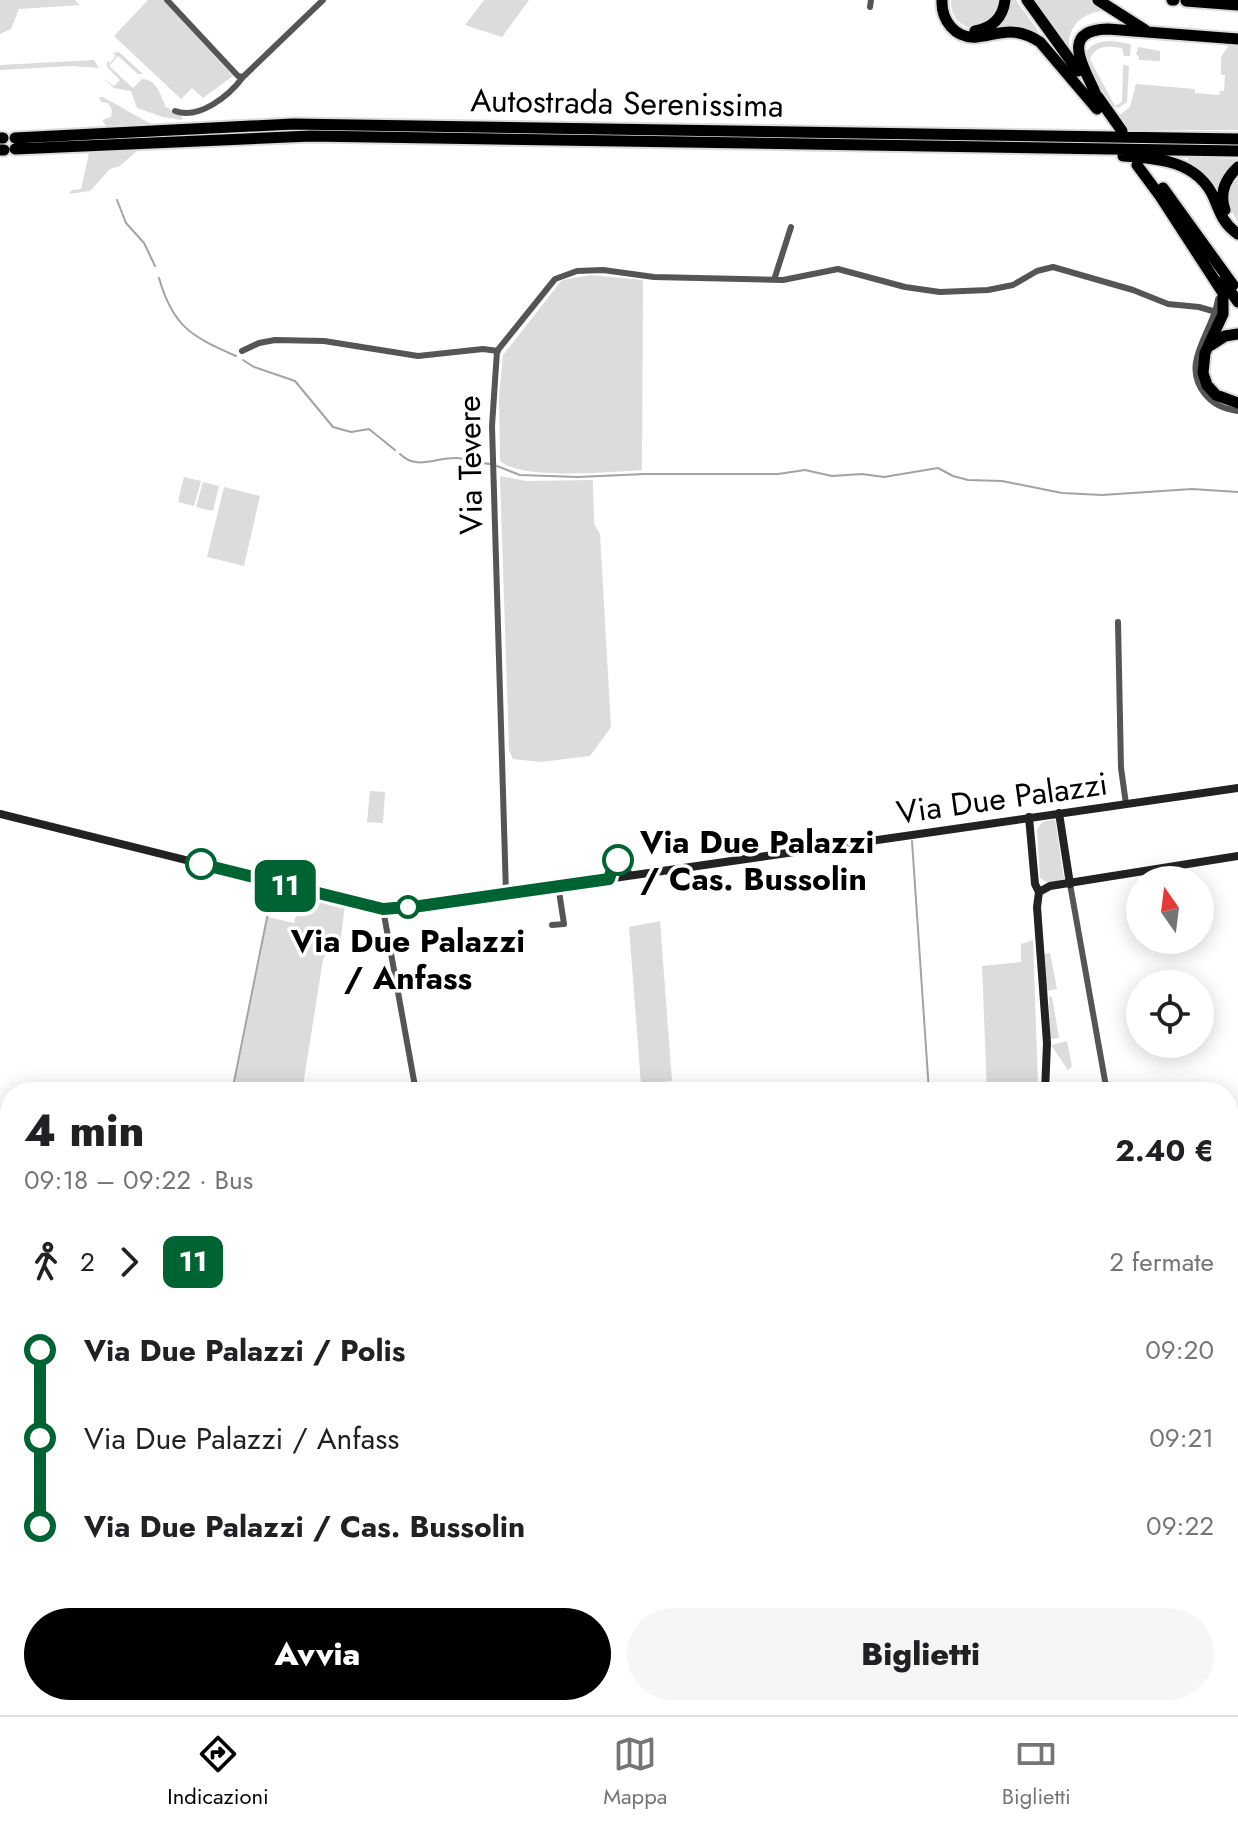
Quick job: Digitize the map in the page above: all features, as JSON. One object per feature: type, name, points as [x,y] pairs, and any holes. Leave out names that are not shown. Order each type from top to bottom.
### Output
[{"type":"highway","points":[[942,0],[945,20],[961,34],[974,37],[1012,32],[1025,34],[1040,42],[1117,131],[1078,56],[1083,38],[1092,31],[1103,29],[1238,39]]},
{"type":"highway","points":[[948,0],[955,22],[973,31],[987,28],[998,20],[1005,0]]},
{"type":"highway","points":[[1020,0],[1097,109]]},
{"type":"highway","points":[[1027,0],[1096,95]]},
{"type":"highway","points":[[1098,0],[1148,32]]},
{"type":"highway","points":[[1186,1],[1238,5]]},
{"type":"highway","points":[[1217,37],[1238,32]]},
{"type":"highway","name":"Autostrada Serenissima","points":[[6,144],[293,124],[1238,139]]},
{"type":"highway","points":[[1181,138],[1238,133]]},
{"type":"highway","name":"Autostrada Serenissima","points":[[6,144],[311,136],[1238,151]]},
{"type":"highway","points":[[990,147],[1177,163],[1205,184],[1221,217],[1238,234]]},
{"type":"highway","points":[[1238,289],[1142,165],[1175,223],[1223,293],[1224,310],[1203,364],[1207,385],[1221,398],[1238,403]]},
{"type":"highway","points":[[1238,167],[1226,181],[1222,197],[1229,217],[1238,226]]},
{"type":"highway","points":[[1160,196],[1238,302]]},
{"type":"highway","points":[[1208,348],[1219,339],[1238,334]]},
{"type":"street","points":[[167,0],[238,76],[243,77]]},
{"type":"street","points":[[175,111],[185,114],[204,110],[323,0]]},
{"type":"street","points":[[774,280],[791,227]]},
{"type":"street","name":"Via Tevere","points":[[506,893],[492,426],[494,371],[498,351],[555,279],[569,273],[603,270],[654,277],[774,280],[838,269],[905,287],[940,292],[988,290],[1013,285],[1037,271],[1053,267],[1133,290],[1168,304],[1216,312]]},
{"type":"street","points":[[1218,283],[1216,312],[1197,355],[1196,377],[1201,389],[1213,402],[1238,411]]},
{"type":"street","points":[[242,351],[275,340],[324,341],[418,356],[483,349],[498,351]]},
{"type":"street","points":[[1118,622],[1121,768],[1126,804]]},
{"type":"street","name":"Via Due Palazzi","points":[[0,814],[383,909],[1238,788]]},
{"type":"street","points":[[1059,813],[1105,1082]]},
{"type":"street","points":[[1029,817],[1035,884],[1039,892],[1036,902],[1047,1043],[1045,1082]]},
{"type":"street","points":[[1039,892],[1050,886],[1238,856]]},
{"type":"street","name":"Via Due Palazzi","points":[[609,879],[618,860],[626,863],[630,876]]},
{"type":"street","points":[[552,925],[564,924],[558,885]]},
{"type":"street","points":[[383,909],[414,1082]]},
{"type":"shaded area","points":[[0,0],[75,0],[80,5],[19,9],[11,29],[0,34]]},
{"type":"shaded area","points":[[148,0],[163,0],[233,76],[203,98],[192,88],[181,99],[114,36]]},
{"type":"shaded area","points":[[484,0],[529,0],[502,37],[465,25]]},
{"type":"shaded area","points":[[951,0],[1002,0],[998,15],[974,28],[956,19]]},
{"type":"shaded area","points":[[1007,0],[1016,0],[1048,45],[1038,37],[984,33]]},
{"type":"shaded area","points":[[1032,0],[1093,0],[1107,11],[1090,14],[1078,22],[1070,35],[1070,51]]},
{"type":"shaded area","points":[[1112,41],[1131,44],[1130,56],[1124,56],[1122,48],[1108,47],[1099,48],[1090,59],[1115,106],[1122,102],[1123,65],[1129,66],[1127,102],[1118,108],[1113,106],[1087,67],[1084,57],[1095,44]]},
{"type":"shaded area","points":[[1238,44],[1238,130],[1125,130],[1118,116],[1130,107],[1136,84],[1195,89],[1195,93],[1219,95],[1220,91],[1224,91],[1225,75],[1221,75],[1221,57],[1229,45]]},
{"type":"shaded area","points":[[1138,47],[1160,51],[1160,61],[1139,60],[1136,55]]},
{"type":"shaded area","points":[[119,52],[143,74],[138,74],[118,56],[109,66],[133,88],[142,79],[152,82],[166,107],[182,120],[137,108],[131,91],[114,88],[103,78],[114,86],[120,80],[107,67],[107,61],[110,63],[116,56],[113,53]]},
{"type":"shaded area","points":[[94,60],[99,68],[72,66],[0,70],[0,65]]},
{"type":"shaded area","points":[[99,97],[151,124],[106,126],[102,120],[111,117],[112,110],[108,103],[101,102]]},
{"type":"shaded area","points":[[138,150],[120,166],[110,169],[90,191],[68,194],[81,189],[89,153]]},
{"type":"shaded area","points":[[1188,157],[1238,159],[1220,202],[1188,165]]},
{"type":"shaded area","points":[[1238,171],[1238,222],[1226,202],[1231,178]]},
{"type":"shaded area","points":[[590,275],[643,280],[642,470],[546,473],[511,467],[500,461],[499,396],[503,355],[562,280]]},
{"type":"shaded area","points":[[500,476],[526,481],[593,480],[594,524],[600,534],[611,727],[590,756],[541,762],[513,759],[509,750]]},
{"type":"shaded area","points":[[184,477],[201,481],[194,506],[178,502]]},
{"type":"shaded area","points":[[203,482],[219,486],[213,511],[196,507]]},
{"type":"shaded area","points":[[224,487],[260,496],[244,566],[207,557]]},
{"type":"shaded area","points":[[370,791],[385,792],[383,823],[367,822]]},
{"type":"shaded area","points":[[1055,819],[1064,879],[1049,883],[1040,878],[1037,830],[1042,822]]},
{"type":"shaded area","points":[[302,893],[345,904],[340,945],[331,947],[323,959],[304,1082],[235,1082],[268,917],[294,923]]},
{"type":"shaded area","points":[[660,921],[672,1081],[641,1082],[629,927]]},
{"type":"shaded area","points":[[1033,940],[1038,1082],[987,1082],[982,966],[1021,962],[1021,944]]},
{"type":"shaded area","points":[[1050,953],[1057,989],[1046,991],[1044,954]]},
{"type":"shaded area","points":[[1049,996],[1052,997],[1059,1038],[1050,1039]]},
{"type":"shaded area","points":[[1067,1041],[1072,1066],[1068,1070],[1051,1045]]},
{"type":"waterway","points":[[117,200],[126,223],[144,243],[155,266]]},
{"type":"waterway","points":[[159,278],[171,308],[186,328],[236,356]]},
{"type":"waterway","points":[[243,360],[295,381],[333,427],[351,432],[369,429],[395,450]]},
{"type":"waterway","points":[[400,454],[413,462],[457,458],[490,464]]},
{"type":"waterway","points":[[497,466],[520,475],[578,477],[778,474],[805,470],[832,476],[862,474],[884,477],[938,468],[968,480],[1002,481],[1062,493],[1102,495],[1192,489],[1238,492]]},
{"type":"waterway","points":[[912,841],[928,1082]]},
{"type":"waterway","points":[[234,1082],[273,888]]},
{"type":"bus line","name":"11","points":[[201,864],[383,909],[609,879],[618,860]]},
{"type":"place","name":"Via Due Palazzi / Cas. Bussolin","points":[[618,860]]},
{"type":"place","name":"Via Due Palazzi / Anfass","points":[[408,907]]}]
